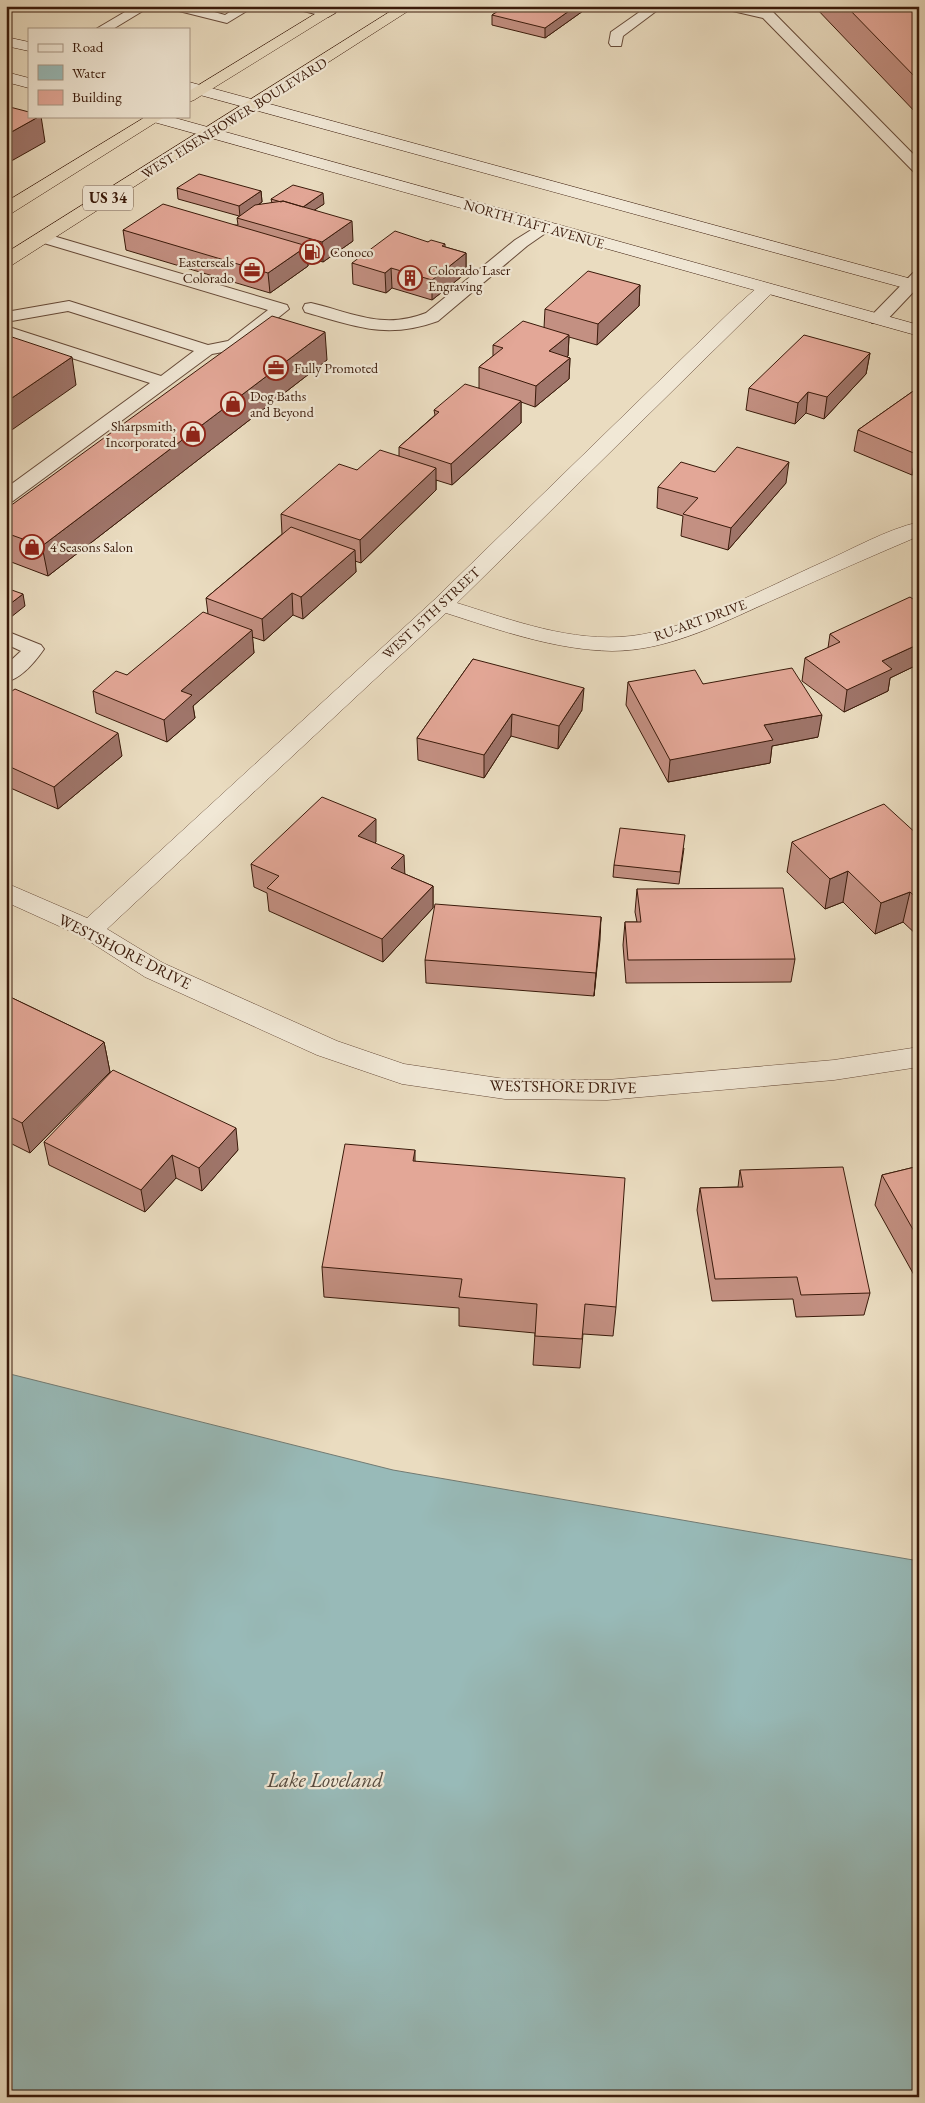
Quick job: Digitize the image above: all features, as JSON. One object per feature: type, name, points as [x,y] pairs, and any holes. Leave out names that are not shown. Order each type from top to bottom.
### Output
[{"type":"highway","name":"WEST EISENHOWER BOULEVARD","points":[[6,261],[257,104],[409,6]]},
{"type":"highway","points":[[192,91],[334,9]]},
{"type":"highway","name":"US 34","points":[[6,209],[152,118]]},
{"type":"street","points":[[6,41],[28,47]]},
{"type":"street","points":[[6,77],[28,83]]},
{"type":"street","points":[[192,91],[257,104],[916,283]]},
{"type":"street","name":"NORTH TAFT AVENUE","points":[[157,118],[766,290],[919,331]]},
{"type":"street","name":"WEST 15TH STREET","points":[[90,930],[442,605],[732,320],[766,290]]},
{"type":"street","name":"RU-ART DRIVE","points":[[442,605],[532,632],[575,641],[614,644],[651,639],[726,613],[919,528]]},
{"type":"street","name":"WESTSHORE DRIVE","points":[[6,892],[90,930],[154,970],[327,1048],[402,1074],[505,1089],[607,1090],[834,1070],[919,1057]]},
{"type":"lane","points":[[105,28],[145,6]]},
{"type":"lane","points":[[176,6],[227,18],[249,6]]},
{"type":"lane","points":[[300,6],[334,9]]},
{"type":"lane","points":[[616,43],[616,35],[657,6]]},
{"type":"lane","points":[[729,6],[768,15],[919,169]]},
{"type":"lane","points":[[311,308],[382,328],[420,322],[432,316],[544,227]]},
{"type":"lane","points":[[11,488],[207,350],[233,345],[281,308],[43,238]]},
{"type":"lane","points":[[878,320],[916,283]]},
{"type":"lane","points":[[6,317],[69,306],[207,350]]},
{"type":"lane","points":[[6,331],[163,382]]},
{"type":"lane","points":[[6,638],[34,649],[23,662],[6,676]]},
{"type":"water","name":"Lake Loveland","points":[[6,1373],[393,1470],[919,1561],[919,2097],[6,2097]]},
{"type":"building","points":[[506,6],[576,6],[545,28],[492,15]]},
{"type":"building","points":[[846,6],[919,6],[919,81]]},
{"type":"building","points":[[6,106],[28,112],[28,118],[36,118],[6,135]]},
{"type":"building","points":[[199,174],[261,191],[239,206],[177,188]]},
{"type":"building","points":[[293,185],[323,193],[303,207],[271,199]]},
{"type":"building","points":[[283,201],[352,221],[322,242],[237,218],[255,205]]},
{"type":"building","points":[[163,204],[307,246],[268,273],[123,230]]},
{"type":"building","points":[[395,231],[428,242],[431,240],[445,244],[442,246],[466,253],[432,280],[391,268],[385,273],[352,263]]},
{"type":"building","points":[[588,271],[640,285],[598,324],[545,309]]},
{"type":"building","points":[[272,316],[325,332],[42,546],[6,533],[6,509]]},
{"type":"building","points":[[523,321],[569,335],[549,351],[570,358],[536,386],[479,367],[503,348],[493,345]]},
{"type":"building","points":[[6,335],[72,357],[6,402]]},
{"type":"building","points":[[804,335],[870,353],[827,397],[808,392],[798,403],[749,388]]},
{"type":"building","points":[[465,384],[521,401],[451,464],[399,447],[439,412],[434,410]]},
{"type":"building","points":[[919,387],[919,452],[916,454],[858,430]]},
{"type":"building","points":[[737,447],[789,462],[731,528],[683,514],[698,498],[658,487],[681,462],[715,472]]},
{"type":"building","points":[[380,450],[436,468],[360,540],[281,514],[339,464],[357,470]]},
{"type":"building","points":[[291,527],[355,550],[301,597],[292,593],[262,619],[206,598]]},
{"type":"building","points":[[6,588],[23,594],[6,607]]},
{"type":"building","points":[[910,597],[919,603],[919,644],[882,661],[892,669],[847,690],[805,658],[840,642],[830,634]]},
{"type":"building","points":[[203,612],[252,630],[181,691],[192,695],[164,720],[93,691],[116,671],[127,675]]},
{"type":"building","points":[[473,659],[584,688],[559,726],[512,714],[484,755],[417,738]]},
{"type":"building","points":[[792,668],[822,715],[764,725],[773,740],[670,760],[628,682],[695,670],[703,684]]},
{"type":"building","points":[[15,689],[118,733],[54,787],[6,765],[6,742],[12,738],[6,736],[6,695]]},
{"type":"building","points":[[322,797],[376,819],[358,836],[404,855],[391,868],[433,886],[382,939],[267,888],[279,876],[251,864]]},
{"type":"building","points":[[884,804],[919,836],[919,900],[910,892],[881,903],[848,871],[830,879],[792,842]]},
{"type":"building","points":[[620,828],[685,835],[680,872],[614,865]]},
{"type":"building","points":[[783,888],[795,959],[628,960],[625,922],[641,922],[637,889]]},
{"type":"building","points":[[435,904],[601,917],[596,973],[425,960]]},
{"type":"building","points":[[6,995],[104,1042],[22,1123],[6,1115]]},
{"type":"building","points":[[113,1070],[236,1128],[199,1168],[172,1155],[141,1190],[44,1142]]},
{"type":"building","points":[[345,1144],[415,1150],[413,1161],[625,1178],[616,1307],[585,1304],[582,1339],[535,1336],[537,1304],[459,1297],[462,1279],[322,1267]]},
{"type":"building","points":[[919,1166],[919,1240],[882,1175]]},
{"type":"building","points":[[843,1167],[870,1293],[801,1295],[797,1277],[715,1279],[700,1188],[743,1187],[740,1170]]},
{"type":"place","name":"Conoco","points":[[312,252]]},
{"type":"place","name":"Easterseals Colorado","points":[[252,270]]},
{"type":"place","name":"Colorado Laser Engraving","points":[[410,278]]},
{"type":"place","name":"Fully Promoted","points":[[276,368]]},
{"type":"place","name":"Dog Baths and Beyond","points":[[233,404]]},
{"type":"place","name":"Sharpsmith, Incorporated","points":[[193,434]]},
{"type":"place","name":"4 Seasons Salon","points":[[32,547]]}]
